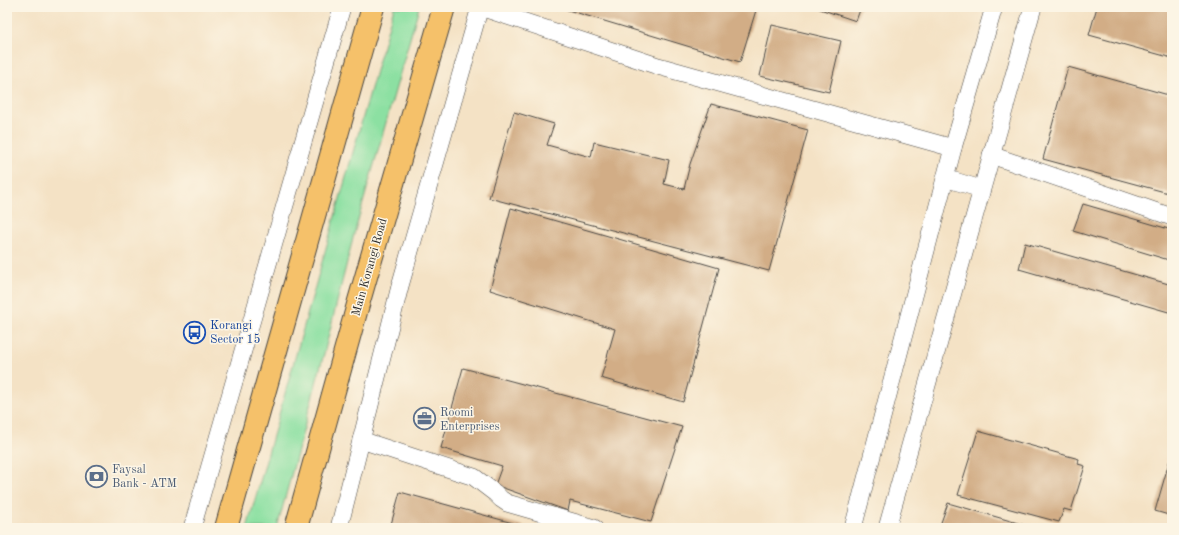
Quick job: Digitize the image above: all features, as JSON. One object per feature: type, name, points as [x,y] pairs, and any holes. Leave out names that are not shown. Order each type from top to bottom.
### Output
[{"type":"main road","points":[[226,528],[372,7]]},
{"type":"main road","name":"Main Korangi Road","points":[[296,528],[359,301],[444,7]]},
{"type":"street","points":[[192,528],[342,7]]},
{"type":"street","points":[[339,528],[400,286],[480,7],[658,66],[953,148]]},
{"type":"street","points":[[852,528],[953,148],[994,7]]},
{"type":"street","points":[[887,528],[1033,7]]},
{"type":"street","points":[[991,155],[1172,218]]},
{"type":"street","points":[[945,178],[981,189]]},
{"type":"street","points":[[361,440],[474,477],[507,503],[594,528]]},
{"type":"green space","points":[[394,7],[419,7],[353,238],[325,350],[277,528],[247,528]]},
{"type":"building","points":[[558,7],[757,7],[740,62]]},
{"type":"building","points":[[814,7],[861,7],[856,21]]},
{"type":"building","points":[[1097,7],[1172,7],[1172,58],[1089,35]]},
{"type":"building","points":[[772,25],[841,41],[829,92],[760,76]]},
{"type":"building","points":[[1068,67],[1172,96],[1172,194],[1043,159]]},
{"type":"building","points":[[711,104],[808,130],[769,271],[489,198],[514,112],[554,124],[547,145],[591,157],[594,142],[669,160],[664,184],[684,189],[690,164]]},
{"type":"building","points":[[1083,204],[1172,230],[1172,261],[1073,231]]},
{"type":"building","points":[[511,208],[719,268],[683,402],[601,378],[615,329],[490,290]]},
{"type":"building","points":[[1025,243],[1172,285],[1172,313],[1019,269]]},
{"type":"building","points":[[463,368],[682,427],[651,522],[570,501],[568,511],[495,485],[502,466],[441,448]]},
{"type":"building","points":[[978,431],[1079,459],[1078,464],[1085,466],[1071,511],[1064,509],[1059,522],[958,495]]},
{"type":"building","points":[[1172,452],[1172,516],[1155,511]]},
{"type":"building","points":[[400,492],[531,528],[390,528]]},
{"type":"building","points":[[948,503],[1035,528],[939,528]]},
{"type":"place","name":"Korangi Sector 15","points":[[194,332]]},
{"type":"place","name":"Roomi Enterprises","points":[[424,419]]},
{"type":"place","name":"Faysal Bank - ATM","points":[[97,476]]}]
